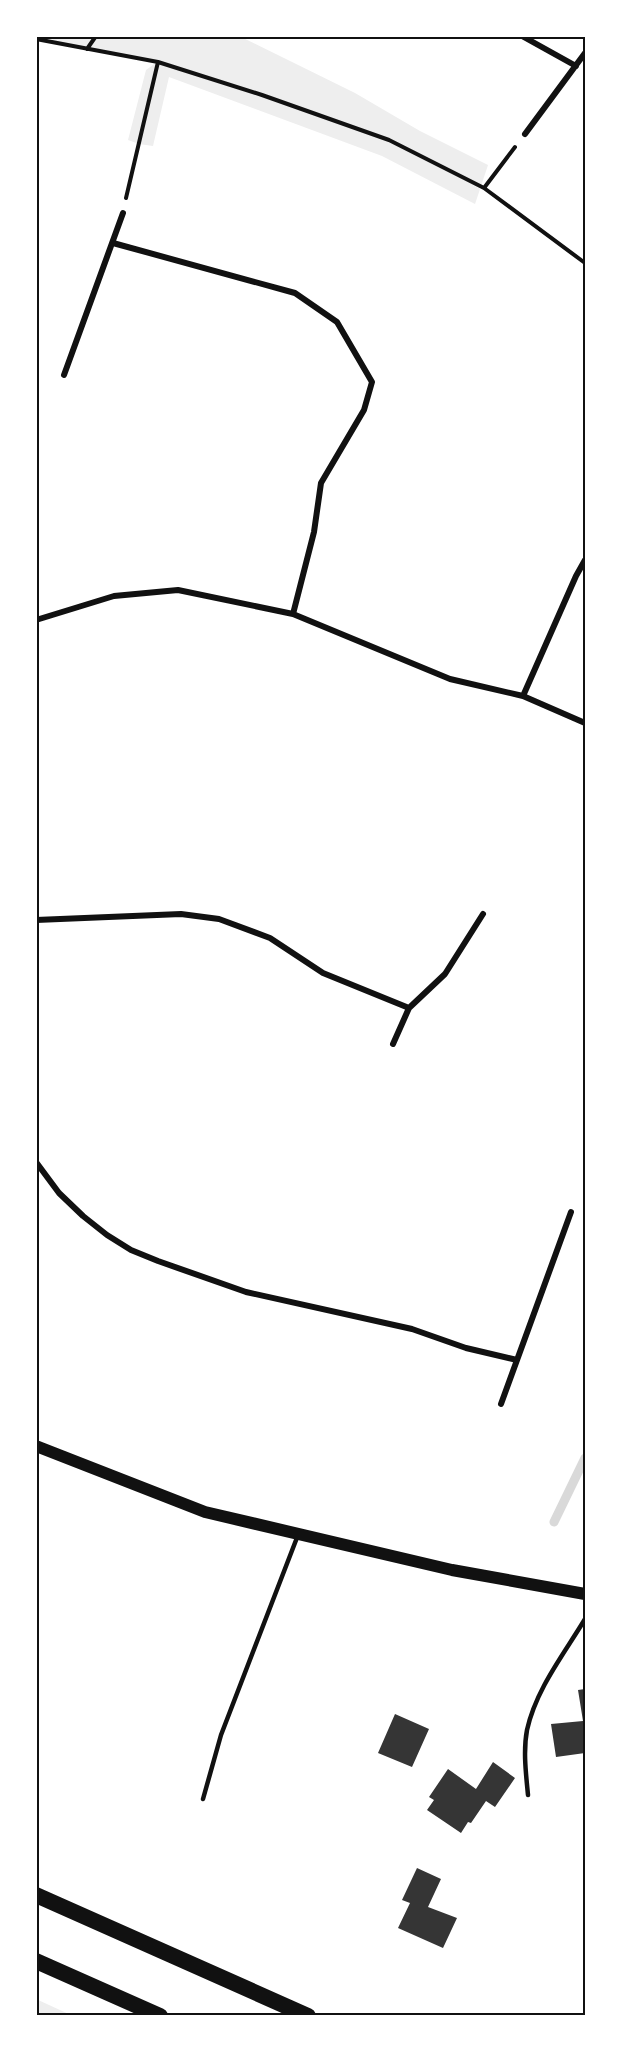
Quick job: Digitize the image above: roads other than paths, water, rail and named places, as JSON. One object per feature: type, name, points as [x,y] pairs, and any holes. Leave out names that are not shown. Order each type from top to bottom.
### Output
[{"type":"highway","points":[[36,1896],[308,2016]]},
{"type":"highway","points":[[36,1960],[160,2016]]},
{"type":"main road","points":[[36,1446],[206,1512],[452,1570],[585,1594]]},
{"type":"street","points":[[522,36],[576,66]]},
{"type":"street","points":[[525,134],[585,53]]},
{"type":"street","points":[[64,375],[123,213]]},
{"type":"street","points":[[113,243],[295,293],[337,322],[372,382],[364,410],[321,483],[314,532],[293,614]]},
{"type":"street","points":[[523,696],[585,560]]},
{"type":"street","points":[[36,620],[114,596],[178,590],[293,614],[450,679],[523,696],[585,723]]},
{"type":"street","points":[[36,920],[181,914],[219,919],[270,938],[323,973],[408,1008]]},
{"type":"street","points":[[393,1044],[408,1008],[445,974],[483,914]]},
{"type":"street","points":[[36,1162],[59,1193],[83,1216],[131,1250],[158,1262],[246,1292],[412,1329],[466,1348],[517,1360]]},
{"type":"street","points":[[501,1404],[572,1212]]},
{"type":"lane","points":[[202,1799],[221,1735],[298,1535]]},
{"type":"lane","points":[[528,1795],[525,1757],[527,1730],[540,1692],[585,1619]]},
{"type":"waterway","points":[[554,1522],[585,1458]]}]
